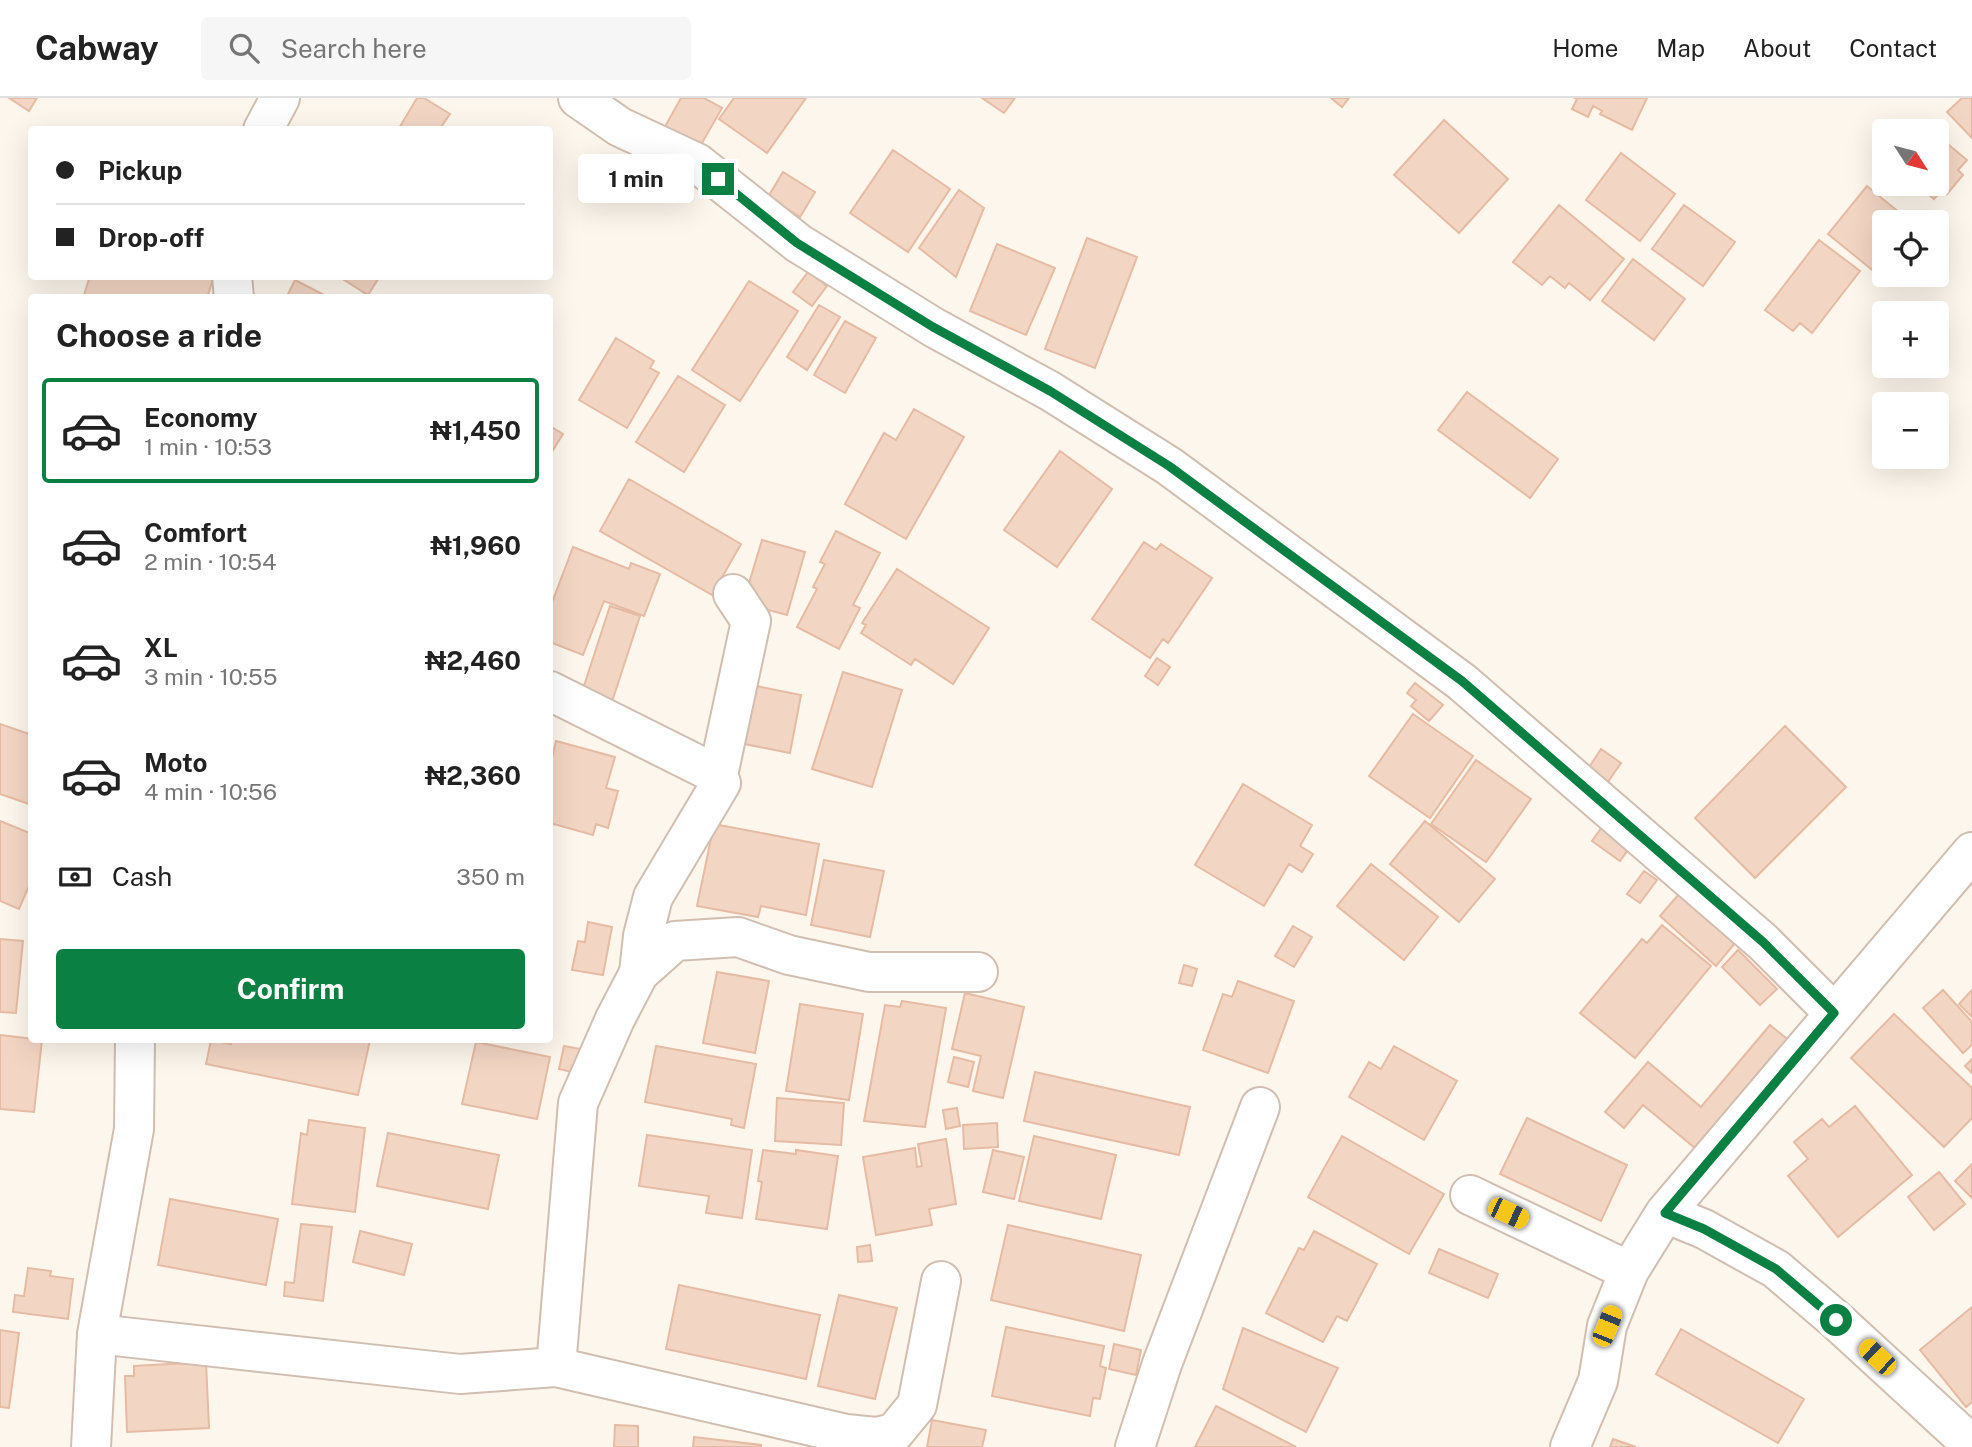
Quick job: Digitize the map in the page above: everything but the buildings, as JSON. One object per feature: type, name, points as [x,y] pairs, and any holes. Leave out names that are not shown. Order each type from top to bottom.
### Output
[{"type":"street","points":[[265,126],[280,98]]},
{"type":"street","points":[[578,98],[620,127],[698,163],[797,243],[933,327],[1050,391],[1169,466],[1462,681],[1763,942],[1834,1013]]},
{"type":"street","points":[[639,973],[643,936],[653,897],[721,783],[718,775],[751,621],[733,594]]},
{"type":"street","points":[[553,692],[718,775]]},
{"type":"street","points":[[1570,1447],[1598,1381],[1607,1326],[1629,1271],[1665,1213],[1972,852]]},
{"type":"street","points":[[556,1367],[578,1103],[615,1019],[639,973],[675,941],[738,937],[789,956],[869,972],[978,972]]},
{"type":"street","points":[[91,1447],[97,1334],[134,1129],[135,1043]]},
{"type":"street","points":[[1135,1447],[1162,1364],[1232,1185],[1259,1107]]},
{"type":"street","points":[[1470,1195],[1629,1271]]},
{"type":"street","points":[[1665,1213],[1704,1229],[1776,1269],[1836,1320],[1959,1433],[1970,1447]]},
{"type":"street","points":[[97,1334],[460,1374],[556,1367],[846,1434],[876,1437],[894,1433],[917,1405],[941,1281]]},
{"type":"route","points":[[718,179],[797,243],[933,327],[1050,391],[1169,466],[1462,681],[1763,942],[1834,1013],[1665,1213],[1704,1229],[1776,1269],[1836,1320]]}]
